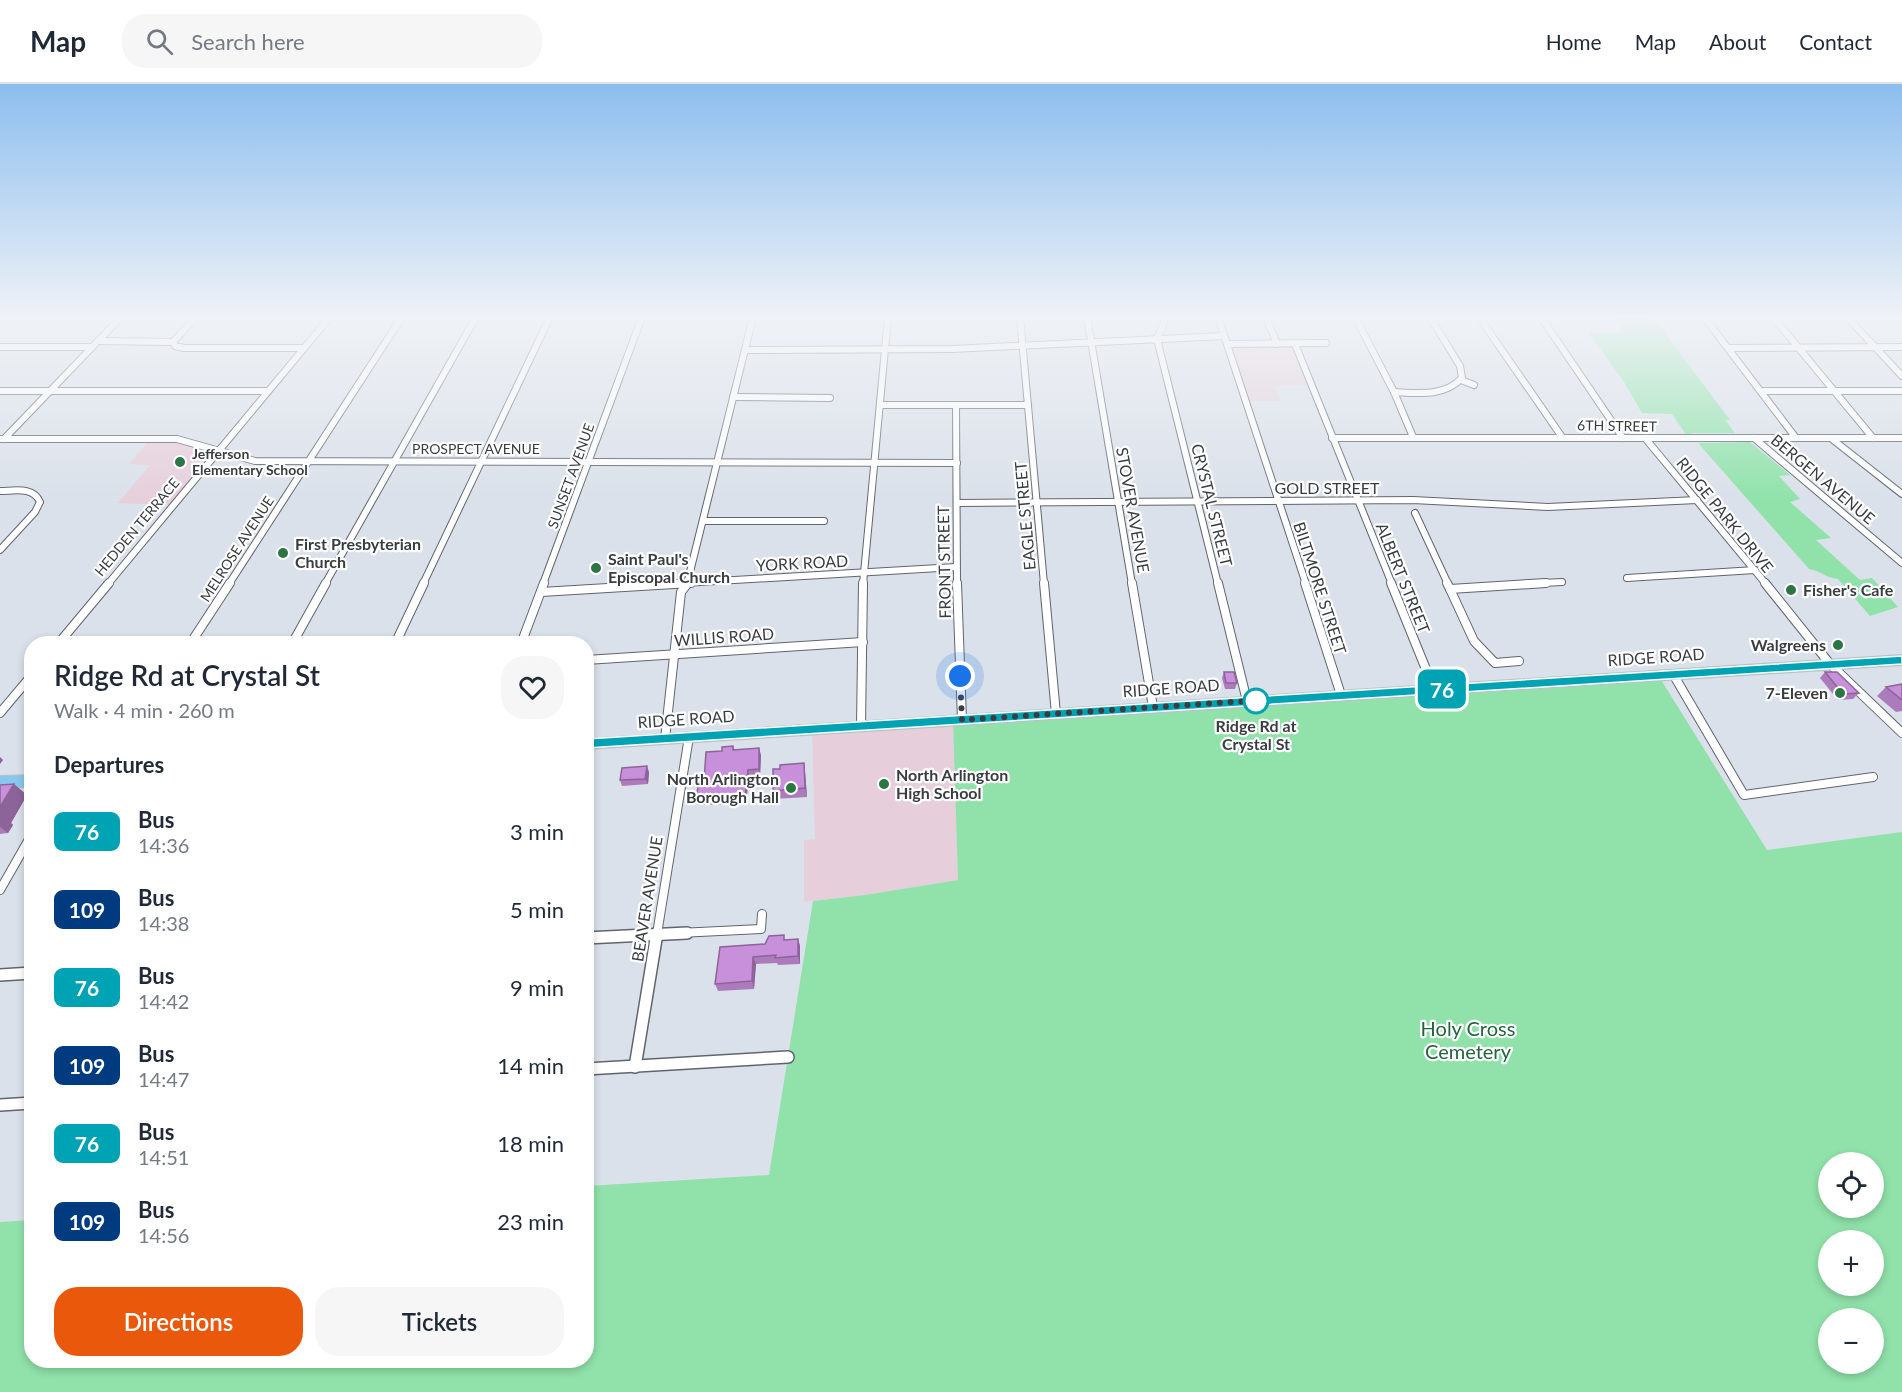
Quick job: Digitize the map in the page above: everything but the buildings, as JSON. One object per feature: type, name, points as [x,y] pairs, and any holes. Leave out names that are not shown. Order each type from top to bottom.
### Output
[{"type":"main road","name":"RIDGE ROAD","points":[[594,743],[1902,660]]},
{"type":"main road","points":[[0,782],[24,781]]},
{"type":"street","points":[[2,439],[63,378]]},
{"type":"street","name":"HEDDEN TERRACE","points":[[65,636],[279,378]]},
{"type":"street","name":"MELROSE AVENUE","points":[[195,636],[363,378]]},
{"type":"street","points":[[297,636],[442,378]]},
{"type":"street","points":[[399,636],[521,378]]},
{"type":"street","name":"SUNSET AVENUE","points":[[524,636],[620,378]]},
{"type":"street","points":[[665,739],[681,592],[688,583],[738,378]]},
{"type":"street","points":[[861,726],[864,573],[882,378]]},
{"type":"street","name":"EAGLE STREET","points":[[1026,378],[1056,714]]},
{"type":"street","name":"STOVER AVENUE","points":[[1097,378],[1153,707]]},
{"type":"street","name":"CRYSTAL STREET","points":[[1167,378],[1247,701]]},
{"type":"street","name":"BILTMORE STREET","points":[[1239,378],[1341,695]]},
{"type":"street","name":"ALBERT STREET","points":[[1308,378],[1434,690]]},
{"type":"street","points":[[1387,378],[1413,437]]},
{"type":"street","points":[[1521,378],[1562,437]]},
{"type":"street","points":[[1582,378],[1623,438]]},
{"type":"street","name":"BERGEN AVENUE","points":[[1752,378],[1796,438]]},
{"type":"street","points":[[1823,378],[1873,438]]},
{"type":"street","points":[[1394,392],[1444,390],[1456,386],[1461,380],[1474,386]]},
{"type":"street","points":[[0,391],[268,391]]},
{"type":"street","points":[[1762,391],[1902,391]]},
{"type":"street","points":[[733,397],[830,398]]},
{"type":"street","points":[[880,405],[1028,405]]},
{"type":"street","name":"FRONT STREET","points":[[957,405],[956,567],[962,720]]},
{"type":"street","name":"6TH STREET","points":[[1332,438],[1902,438]]},
{"type":"street","name":"RIDGE PARK DRIVE","points":[[1645,438],[1830,664],[1902,733]]},
{"type":"street","name":"BERGEN AVENUE","points":[[1754,438],[1902,563]]},
{"type":"street","name":"PROSPECT AVENUE","points":[[2,439],[177,439],[202,443],[238,459],[309,461],[957,463]]},
{"type":"street","points":[[1832,439],[1902,494]]},
{"type":"street","points":[[0,491],[32,492],[40,498],[40,502],[35,512],[0,550]]},
{"type":"street","name":"GOLD STREET","points":[[957,503],[1413,500],[1548,507],[1697,500]]},
{"type":"street","points":[[1415,513],[1474,641],[1495,663],[1519,661]]},
{"type":"street","points":[[703,521],[824,521]]},
{"type":"street","name":"YORK ROAD","points":[[541,592],[956,567]]},
{"type":"street","points":[[1628,578],[1755,570]]},
{"type":"street","points":[[1450,589],[1562,582]]},
{"type":"street","name":"WILLIS ROAD","points":[[594,659],[863,642]]},
{"type":"street","points":[[1673,674],[1744,795],[1873,777]]},
{"type":"street","points":[[0,713],[24,684]]},
{"type":"street","name":"BEAVER AVENUE","points":[[634,1067],[689,737]]},
{"type":"street","points":[[0,890],[24,848]]},
{"type":"street","points":[[594,938],[761,928],[762,914]]},
{"type":"street","points":[[0,975],[24,974]]},
{"type":"street","points":[[594,1070],[788,1057]]},
{"type":"street","points":[[0,1105],[24,1104]]},
{"type":"shaded area","points":[[1239,378],[1308,378],[1311,385],[1275,386],[1280,401],[1247,401]]},
{"type":"shaded area","points":[[151,439],[177,439],[218,450],[173,505],[118,503],[150,465],[129,464]]},
{"type":"shaded area","name":"North Arlington High School","points":[[953,720],[958,880],[804,902],[804,840],[815,839],[812,729]]},
{"type":"green space","points":[[1621,378],[1699,378],[1730,420],[1725,420],[1735,433],[1691,433],[1694,438],[1689,439],[1672,414],[1642,413]]},
{"type":"green space","points":[[1750,442],[1790,475],[1779,476],[1800,499],[1790,502],[1831,538],[1816,540],[1860,580],[1872,578],[1898,607],[1870,616],[1838,579],[1809,569],[1698,443]]},
{"type":"green space","name":"Holy Cross Cemetery","points":[[1658,675],[1767,850],[1902,832],[1902,1392],[0,1392],[0,1222],[24,1220],[24,1368],[594,1368],[594,1186],[769,1175],[813,901],[958,880],[953,720]]},
{"type":"bus line","name":"76","points":[[594,743],[1902,660]]},
{"type":"place","name":"Jefferson Elementary School","points":[[180,462]]},
{"type":"place","name":"First Presbyterian Church","points":[[283,553]]},
{"type":"place","name":"Saint Paul's Episcopal Church","points":[[596,568]]},
{"type":"place","name":"Fisher's Cafe","points":[[1791,590]]},
{"type":"place","name":"Walgreens","points":[[1838,645]]},
{"type":"place","name":"7-Eleven","points":[[1840,693]]},
{"type":"place","name":"Ridge Rd at Crystal St","points":[[1256,701]]},
{"type":"place","name":"North Arlington High School","points":[[884,784]]},
{"type":"place","name":"North Arlington Borough Hall","points":[[791,788]]},
{"type":"route","points":[[960,676],[962,720],[1262,700],[1256,701]]}]
